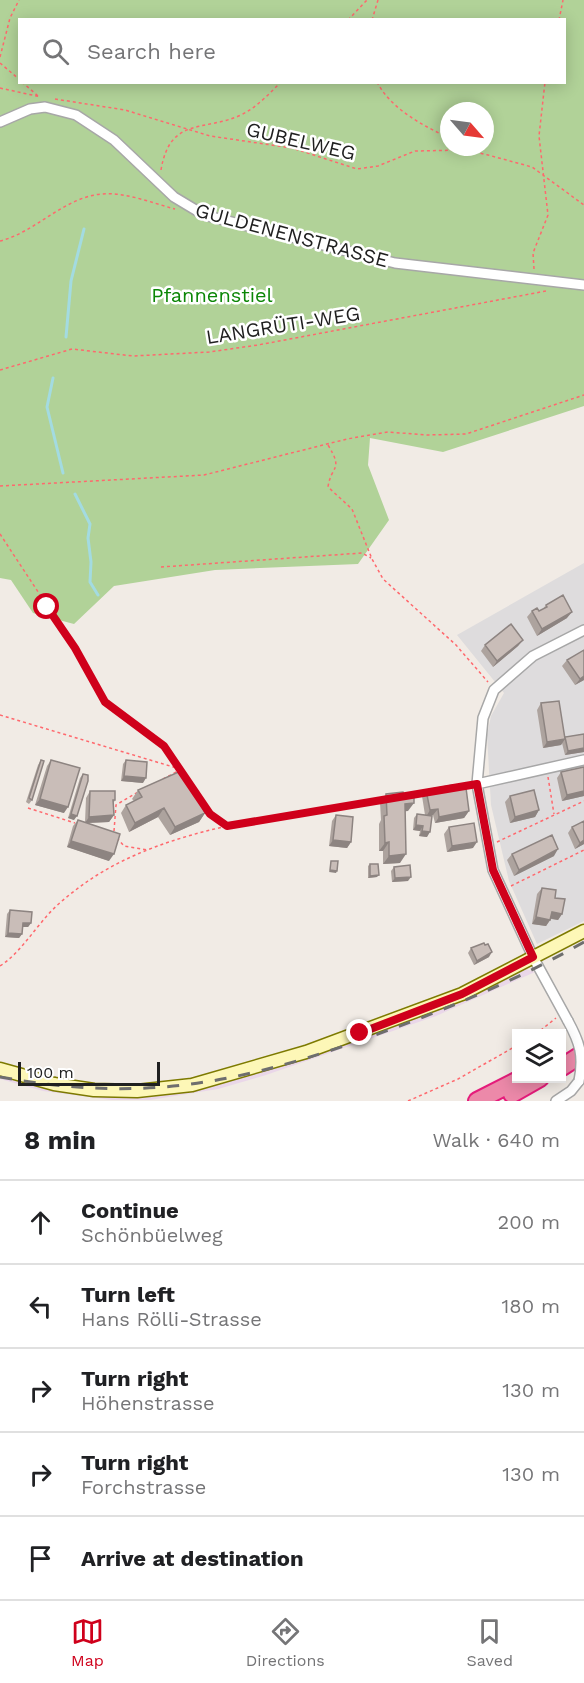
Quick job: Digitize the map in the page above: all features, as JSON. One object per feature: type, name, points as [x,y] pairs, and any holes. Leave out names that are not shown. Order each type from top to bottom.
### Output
[{"type":"highway","points":[[566,1053],[584,1042]]},
{"type":"highway","points":[[566,1063],[584,1053]]},
{"type":"highway","points":[[477,1101],[512,1083]]},
{"type":"highway","points":[[497,1101],[531,1083]]},
{"type":"main road","points":[[0,1069],[54,1084],[94,1090],[137,1091],[192,1085],[296,1055],[414,1013],[462,994],[584,931]]},
{"type":"street","points":[[0,122],[30,109],[45,107]]},
{"type":"street","name":"GULDENENSTRASSE","points":[[45,107],[68,112],[87,122],[125,149],[194,211],[394,263],[584,285]]},
{"type":"street","points":[[556,1101],[571,1091],[579,1081],[584,1057],[582,1046],[533,957],[493,870],[477,784],[483,718],[494,690],[533,656],[584,630]]},
{"type":"street","points":[[477,784],[584,760]]},
{"type":"path","points":[[0,57],[10,18],[19,0]]},
{"type":"path","points":[[350,18],[367,0]]},
{"type":"path","points":[[373,18],[378,0]]},
{"type":"path","points":[[559,18],[563,0]]},
{"type":"path","points":[[0,63],[18,78]]},
{"type":"path","points":[[24,84],[39,97],[45,107]]},
{"type":"path","points":[[161,183],[163,163],[168,147],[184,130],[244,114],[279,84]]},
{"type":"path","points":[[378,84],[384,96],[403,112],[440,133]]},
{"type":"path","points":[[537,280],[533,253],[548,215],[539,136],[545,84]]},
{"type":"path","name":"GUBELWEG","points":[[0,88],[39,97],[125,110],[184,130],[292,148],[357,169],[378,166],[415,151],[440,151]]},
{"type":"path","name":"GUBELWEG","points":[[492,156],[518,162],[542,174],[559,189],[584,205]]},
{"type":"path","points":[[0,241],[18,237],[74,203],[99,194],[124,196],[177,210],[194,211]]},
{"type":"path","name":"LANGRÜTI-WEG","points":[[0,370],[72,349],[133,356],[209,352],[258,345],[570,285]]},
{"type":"path","points":[[0,486],[204,475],[327,443],[388,432],[427,435],[466,434],[584,395]]},
{"type":"path","points":[[327,443],[336,458],[336,470],[328,487],[352,509],[372,559],[383,579],[456,645],[494,690]]},
{"type":"path","points":[[0,534],[75,648],[101,697],[156,739],[181,769]]},
{"type":"path","points":[[161,567],[346,553],[362,553],[372,559]]},
{"type":"path","points":[[0,715],[181,769]]},
{"type":"path","points":[[546,768],[554,815]]},
{"type":"path","points":[[161,780],[181,769]]},
{"type":"path","points":[[187,779],[210,814],[227,826]]},
{"type":"path","points":[[443,789],[477,784]]},
{"type":"path","points":[[141,790],[116,805],[114,831],[124,846],[150,850]]},
{"type":"path","points":[[409,795],[431,791]]},
{"type":"path","points":[[0,966],[18,951],[54,908],[68,896],[102,872],[150,850],[227,826],[386,799]]},
{"type":"path","points":[[488,846],[584,801]]},
{"type":"path","points":[[28,808],[78,824]]},
{"type":"path","points":[[106,830],[114,831]]},
{"type":"path","points":[[502,890],[584,850]]},
{"type":"path","points":[[543,1029],[550,1024]]},
{"type":"path","points":[[408,1101],[458,1079],[512,1048]]},
{"type":"shaded area","points":[[584,563],[584,921],[537,944],[509,881],[491,805],[487,735],[491,716],[504,693],[457,635]]},
{"type":"shaded area","points":[[525,969],[535,972],[436,1016],[266,1075],[218,1089],[150,1100],[112,1100],[43,1091],[0,1079],[0,1073],[134,1095],[292,1060],[431,1012]]},
{"type":"green space","name":"Pfannenstiel","points":[[0,0],[584,0],[584,406],[443,452],[370,438],[368,465],[389,520],[358,564],[215,570],[114,586],[74,624],[33,613],[11,580],[0,578]]},
{"type":"building","points":[[563,595],[572,612],[542,629],[532,611],[537,608],[539,611],[547,607],[546,605]]},
{"type":"building","points":[[511,624],[523,640],[497,661],[485,645]]},
{"type":"building","points":[[584,650],[584,676],[580,679],[567,660]]},
{"type":"building","points":[[559,701],[565,739],[547,742],[541,703]]},
{"type":"building","points":[[584,734],[584,748],[568,751],[565,737]]},
{"type":"building","points":[[41,760],[44,761],[32,800],[29,798]]},
{"type":"building","points":[[51,760],[80,768],[68,807],[40,799]]},
{"type":"building","points":[[126,760],[147,762],[146,778],[124,776]]},
{"type":"building","points":[[584,767],[584,791],[567,795],[561,772]]},
{"type":"building","points":[[183,770],[205,813],[175,827],[164,808],[135,823],[126,805],[142,797],[138,790]]},
{"type":"building","points":[[83,774],[88,775],[88,781],[77,816],[71,814]]},
{"type":"building","points":[[453,785],[453,789],[466,788],[469,811],[439,817],[438,809],[430,810],[426,790]]},
{"type":"building","points":[[534,790],[539,810],[515,817],[510,796]]},
{"type":"building","points":[[90,791],[115,791],[114,815],[89,817]]},
{"type":"building","points":[[403,792],[404,795],[414,794],[414,803],[405,804],[406,854],[389,856],[389,842],[385,843],[386,794]]},
{"type":"building","points":[[417,814],[432,816],[430,832],[422,831],[423,826],[416,825]]},
{"type":"building","points":[[336,815],[353,817],[351,842],[333,840]]},
{"type":"building","points":[[78,820],[120,834],[114,854],[71,841]]},
{"type":"building","points":[[584,821],[584,840],[580,843],[572,827]]},
{"type":"building","points":[[474,823],[477,842],[452,846],[449,827]]},
{"type":"building","points":[[552,835],[558,849],[519,870],[512,854]]},
{"type":"building","points":[[331,861],[338,861],[337,871],[330,870]]},
{"type":"building","points":[[370,864],[378,864],[379,875],[370,876]]},
{"type":"building","points":[[410,865],[411,877],[395,878],[394,867]]},
{"type":"building","points":[[542,888],[556,890],[555,898],[565,899],[562,914],[552,912],[550,920],[536,917]]},
{"type":"building","points":[[10,910],[32,912],[31,923],[23,923],[22,934],[8,933]]},
{"type":"building","points":[[484,943],[488,944],[492,952],[477,961],[471,948]]},
{"type":"waterway","points":[[66,337],[71,281],[84,229]]},
{"type":"waterway","points":[[53,378],[47,407],[63,473]]},
{"type":"waterway","points":[[75,494],[90,524],[88,538],[91,562],[90,582],[98,595]]},
{"type":"railway","points":[[0,1077],[93,1088],[136,1088],[178,1086],[261,1071],[350,1044],[411,1022],[499,986],[584,942]]},
{"type":"route","points":[[47,607],[68,636],[105,702],[164,746],[210,814],[227,826],[477,784],[493,870],[533,957],[462,994],[360,1033]]}]
